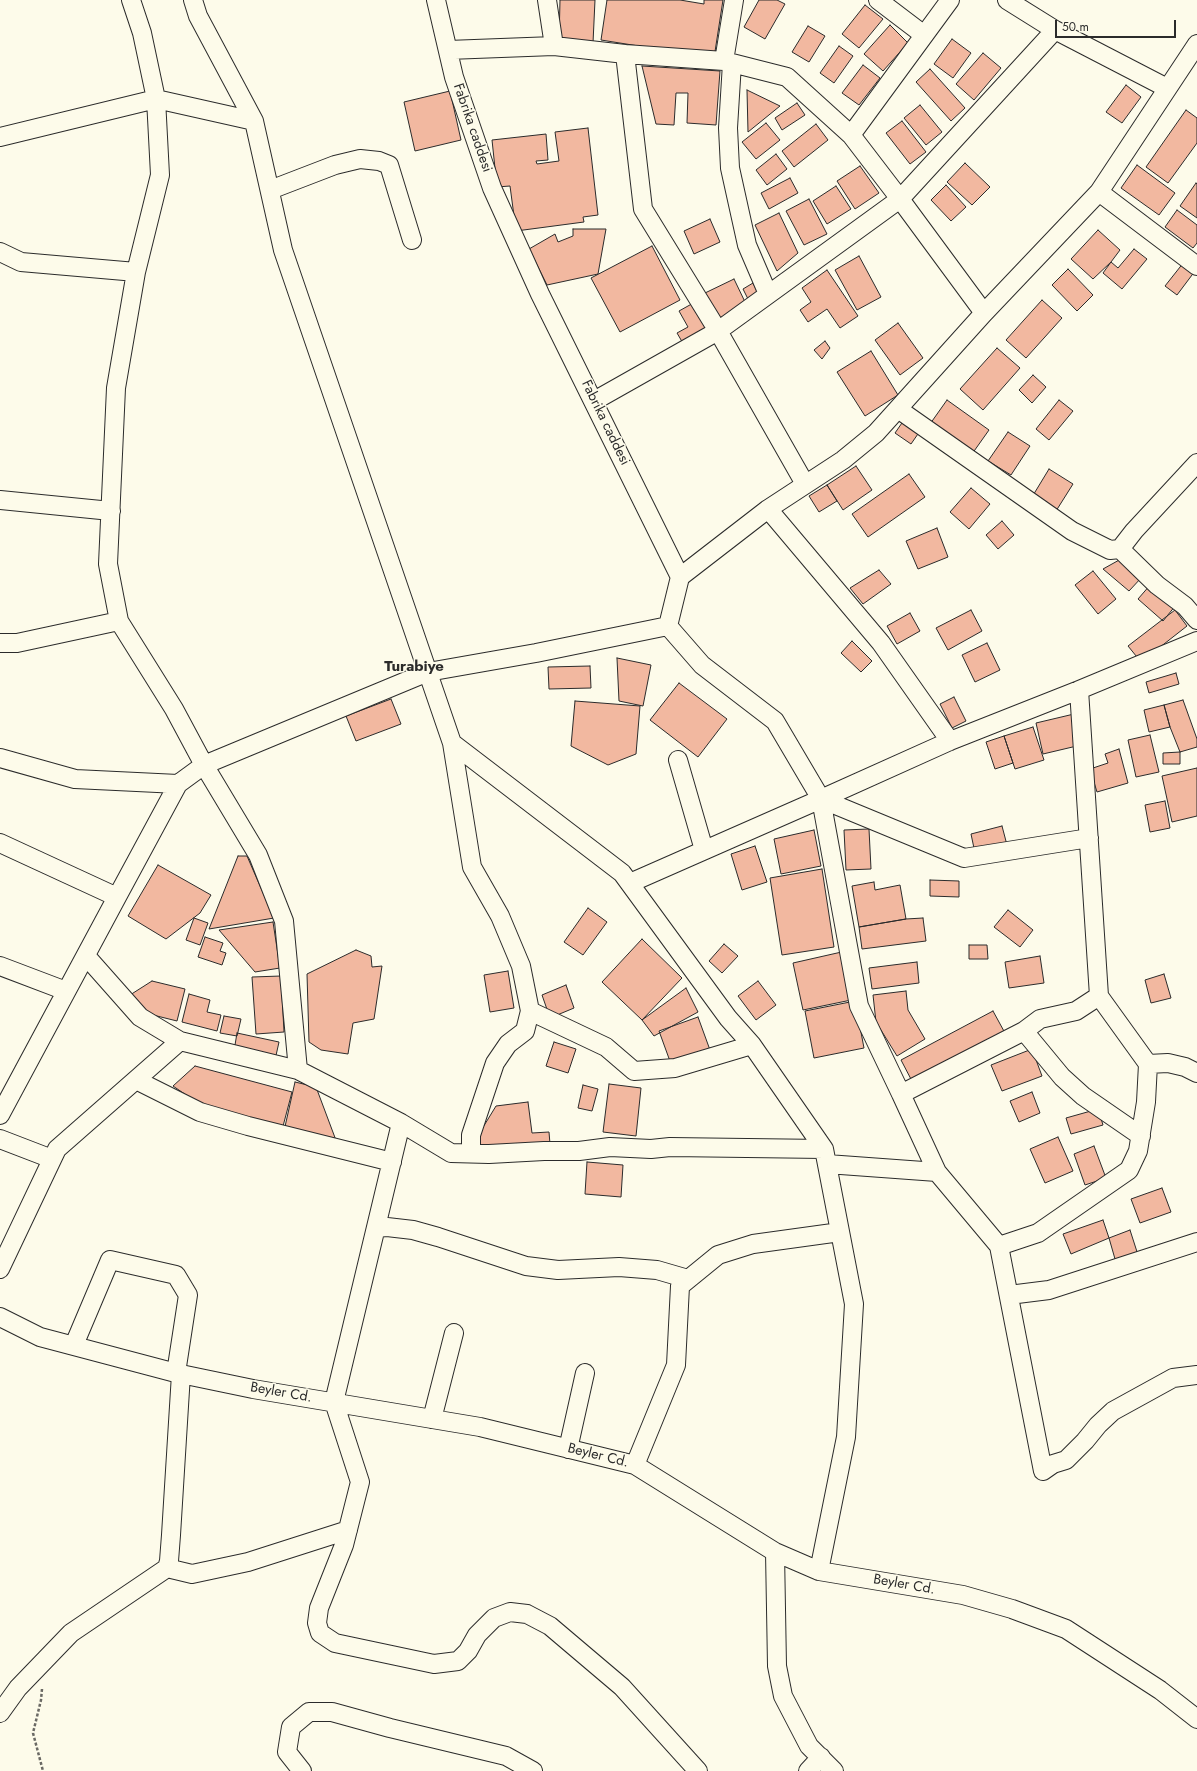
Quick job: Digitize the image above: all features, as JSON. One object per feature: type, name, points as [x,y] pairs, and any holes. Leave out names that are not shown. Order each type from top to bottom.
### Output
[{"type":"street","points":[[131,0],[142,33],[156,99],[160,175],[136,272],[116,388],[108,564],[119,621],[174,709],[204,765],[258,855],[284,921],[298,1070]]},
{"type":"street","points":[[193,0],[198,16],[254,121],[284,250],[452,744],[472,867],[500,916],[522,966],[530,1011],[525,1032],[508,1044],[495,1063],[470,1135],[471,1153]]},
{"type":"street","name":"Fabrika caddesi","points":[[436,0],[454,77],[492,188],[540,294],[680,577]]},
{"type":"street","points":[[547,0],[554,46]]},
{"type":"street","points":[[734,0],[728,62],[728,128],[730,168],[747,245],[768,294]]},
{"type":"street","points":[[878,0],[924,35]]},
{"type":"street","points":[[851,135],[950,0]]},
{"type":"street","points":[[1007,0],[1054,30],[1167,88]]},
{"type":"street","points":[[594,401],[718,331],[900,199],[1054,30]]},
{"type":"street","points":[[668,626],[680,577],[768,509],[843,460],[876,433],[984,313],[1099,192],[1197,44]]},
{"type":"street","points":[[448,50],[554,46],[626,54],[728,62],[787,77],[851,135],[984,313]]},
{"type":"street","points":[[626,54],[643,209],[718,331],[805,484]]},
{"type":"street","points":[[0,137],[156,99],[254,121]]},
{"type":"street","points":[[270,190],[335,165],[360,159],[379,161],[389,165],[412,240]]},
{"type":"street","points":[[1099,192],[1197,266]]},
{"type":"street","points":[[0,252],[21,262],[136,272]]},
{"type":"street","points":[[898,409],[1072,531],[1110,550],[1120,549],[1134,531],[1197,463]]},
{"type":"street","points":[[0,500],[111,511]]},
{"type":"street","points":[[768,509],[881,643],[950,741]]},
{"type":"street","points":[[1120,549],[1157,585],[1185,606],[1197,620]]},
{"type":"street","points":[[0,643],[17,643],[119,621]]},
{"type":"street","points":[[0,1115],[178,784],[204,765],[428,672],[536,653],[668,626]]},
{"type":"street","points":[[668,626],[702,665],[775,721],[821,800],[859,1006],[937,1172],[999,1246],[1043,1471],[1053,1464],[1066,1460],[1086,1441],[1098,1425],[1113,1411],[1173,1378],[1197,1375]]},
{"type":"street","points":[[630,883],[821,800],[950,741],[1197,641]]},
{"type":"street","points":[[999,1246],[1038,1233],[1129,1170],[1138,1151],[1146,1102],[1148,1064],[1099,996],[1079,690]]},
{"type":"street","points":[[452,744],[622,873],[728,1018],[752,1045],[826,1156],[854,1304],[846,1437],[819,1571]]},
{"type":"street","points":[[0,758],[75,779],[178,784]]},
{"type":"street","points":[[678,760],[704,850]]},
{"type":"street","points":[[821,800],[964,858],[1089,838]]},
{"type":"street","points":[[0,843],[117,898]]},
{"type":"street","points":[[86,956],[140,1017],[180,1041],[298,1070],[401,1123],[451,1153],[480,1154],[579,1151],[610,1147],[651,1149],[670,1146],[826,1156],[937,1172]]},
{"type":"street","points":[[0,966],[66,991]]},
{"type":"street","points":[[901,1094],[1024,1031],[1040,1019],[1076,1011],[1099,996]]},
{"type":"street","points":[[530,1011],[606,1047],[634,1071],[675,1068],[752,1045]]},
{"type":"street","points":[[1024,1031],[1062,1077],[1083,1096],[1141,1136]]},
{"type":"street","points":[[0,1269],[57,1149],[180,1041]]},
{"type":"street","points":[[1148,1064],[1168,1063],[1185,1067],[1197,1073]]},
{"type":"street","points":[[136,1080],[200,1112],[248,1126],[392,1162]]},
{"type":"street","points":[[401,1123],[334,1402],[360,1482],[344,1545],[319,1608],[317,1623],[320,1632],[335,1643],[434,1664],[458,1661],[468,1651],[477,1635],[494,1618],[510,1612],[527,1614],[550,1626],[622,1687],[698,1771]]},
{"type":"street","points":[[0,1139],[52,1159]]},
{"type":"street","points":[[376,1228],[387,1227],[413,1230],[438,1236],[526,1266],[558,1270],[619,1267],[656,1270],[688,1279]]},
{"type":"street","points":[[635,1465],[676,1365],[680,1286],[718,1255],[753,1244],[840,1232]]},
{"type":"street","points":[[1009,1295],[1049,1290],[1197,1242]]},
{"type":"street","points":[[0,1714],[18,1688],[71,1633],[167,1568],[171,1542],[179,1374],[188,1295],[176,1275],[110,1260],[74,1345]]},
{"type":"street","name":"Beyler Cd.","points":[[0,1317],[40,1337],[179,1374],[480,1427],[635,1465],[775,1552],[819,1571],[963,1595],[1012,1609],[1066,1628],[1160,1690],[1197,1719]]},
{"type":"street","points":[[432,1419],[454,1333]]},
{"type":"street","points":[[568,1449],[585,1373]]},
{"type":"street","points":[[167,1568],[192,1574],[248,1562],[348,1530]]},
{"type":"street","points":[[775,1552],[777,1666],[783,1696],[809,1746],[834,1771]]},
{"type":"street","points":[[302,1771],[287,1752],[291,1727],[309,1712],[332,1712],[390,1728],[506,1756],[533,1771]]},
{"type":"street","points":[[808,1771],[821,1757]]},
{"type":"path","points":[[42,1687],[41,1700],[33,1733],[43,1771]]},
{"type":"building","points":[[560,0],[595,0],[593,43],[559,42]]},
{"type":"building","points":[[607,0],[680,0],[704,4],[704,0],[723,0],[714,58],[601,40]]},
{"type":"building","points":[[759,0],[777,0],[785,4],[765,39],[744,27]]},
{"type":"building","points":[[865,5],[883,19],[859,48],[842,34]]},
{"type":"building","points":[[890,25],[908,43],[883,71],[864,54]]},
{"type":"building","points":[[808,26],[825,36],[809,62],[792,52]]},
{"type":"building","points":[[952,39],[971,53],[953,78],[934,64]]},
{"type":"building","points":[[839,46],[853,56],[834,83],[820,73]]},
{"type":"building","points":[[983,53],[1001,68],[974,100],[956,84]]},
{"type":"building","points":[[863,65],[880,78],[859,105],[842,93]]},
{"type":"building","points":[[642,66],[720,71],[716,125],[687,123],[688,93],[676,93],[674,125],[656,124]]},
{"type":"building","points":[[930,69],[965,108],[951,121],[916,82]]},
{"type":"building","points":[[1126,85],[1141,97],[1122,123],[1106,112]]},
{"type":"building","points":[[747,90],[780,106],[748,132]]},
{"type":"building","points":[[450,91],[461,140],[415,151],[404,102]]},
{"type":"building","points":[[797,103],[805,115],[782,130],[775,118]]},
{"type":"building","points":[[920,105],[942,132],[926,145],[904,118]]},
{"type":"building","points":[[1186,110],[1197,118],[1197,143],[1168,183],[1146,167]]},
{"type":"building","points":[[902,121],[926,152],[910,164],[886,133]]},
{"type":"building","points":[[766,123],[780,140],[756,159],[742,142]]},
{"type":"building","points":[[816,124],[828,140],[794,167],[782,151]]},
{"type":"building","points":[[588,128],[598,215],[583,217],[584,222],[516,231],[510,186],[497,187],[492,140],[546,134],[548,160],[536,161],[537,164],[559,161],[555,132]]},
{"type":"building","points":[[776,154],[787,169],[767,185],[756,170]]},
{"type":"building","points":[[965,163],[990,187],[972,205],[947,182]]},
{"type":"building","points":[[1137,165],[1175,193],[1159,215],[1121,188]]},
{"type":"building","points":[[860,166],[879,193],[855,209],[837,181]]},
{"type":"building","points":[[790,178],[798,193],[769,209],[761,193]]},
{"type":"building","points":[[1196,183],[1197,184],[1197,218],[1180,206]]},
{"type":"building","points":[[946,185],[966,207],[951,221],[931,200]]},
{"type":"building","points":[[836,186],[851,209],[827,224],[813,201]]},
{"type":"building","points":[[809,199],[827,234],[804,245],[786,211]]},
{"type":"building","points":[[1177,210],[1197,225],[1197,243],[1193,248],[1165,227]]},
{"type":"building","points":[[779,213],[798,253],[777,271],[755,225]]},
{"type":"building","points":[[710,219],[720,242],[694,254],[684,231]]},
{"type":"building","points":[[573,229],[606,229],[598,274],[547,285],[529,249],[555,234],[558,242],[573,236]]},
{"type":"building","points":[[1098,230],[1120,250],[1111,262],[1093,279],[1071,259]]},
{"type":"building","points":[[652,246],[680,300],[620,332],[591,278]]},
{"type":"building","points":[[1134,249],[1147,259],[1122,289],[1103,273],[1111,262],[1118,268]]},
{"type":"building","points":[[859,256],[881,297],[857,310],[835,270]]},
{"type":"building","points":[[1184,262],[1195,271],[1177,295],[1165,286]]},
{"type":"building","points":[[1068,269],[1093,295],[1077,311],[1052,285]]},
{"type":"building","points":[[827,270],[858,316],[840,328],[827,309],[808,322],[800,310],[811,302],[802,288]]},
{"type":"building","points":[[734,279],[746,304],[718,319],[705,293]]},
{"type":"building","points":[[753,283],[758,293],[748,299],[743,289]]},
{"type":"building","points":[[1042,300],[1062,318],[1026,358],[1006,340]]},
{"type":"building","points":[[697,301],[712,329],[684,345],[677,333],[688,327],[679,311]]},
{"type":"building","points":[[898,323],[923,358],[900,375],[875,340]]},
{"type":"building","points":[[825,341],[830,348],[822,359],[814,350]]},
{"type":"building","points":[[997,348],[1020,368],[983,410],[960,389]]},
{"type":"building","points":[[871,351],[898,395],[865,416],[837,372]]},
{"type":"building","points":[[1033,375],[1046,387],[1032,403],[1019,390]]},
{"type":"building","points":[[947,400],[989,430],[972,454],[930,424]]},
{"type":"building","points":[[1059,400],[1073,411],[1049,440],[1036,429]]},
{"type":"building","points":[[904,420],[920,431],[911,444],[895,433]]},
{"type":"building","points":[[1008,432],[1030,446],[1011,475],[988,461]]},
{"type":"building","points":[[856,466],[872,490],[843,510],[827,485]]},
{"type":"building","points":[[1049,469],[1073,484],[1056,511],[1032,497]]},
{"type":"building","points":[[909,474],[925,497],[868,537],[852,514]]},
{"type":"building","points":[[827,485],[837,501],[819,512],[809,496]]},
{"type":"building","points":[[971,488],[990,504],[969,529],[950,512]]},
{"type":"building","points":[[1002,521],[1014,535],[998,549],[986,535]]},
{"type":"building","points":[[937,528],[948,557],[918,569],[906,541]]},
{"type":"building","points":[[1121,559],[1142,577],[1129,591],[1103,569]]},
{"type":"building","points":[[879,570],[891,584],[863,604],[850,588]]},
{"type":"building","points":[[1093,571],[1116,599],[1098,614],[1075,585]]},
{"type":"building","points":[[1151,584],[1176,605],[1163,621],[1138,599]]},
{"type":"building","points":[[971,610],[982,631],[948,650],[936,628]]},
{"type":"building","points":[[1175,610],[1187,626],[1141,662],[1128,646]]},
{"type":"building","points":[[910,613],[920,631],[897,644],[887,626]]},
{"type":"building","points":[[852,641],[872,661],[861,672],[841,653]]},
{"type":"building","points":[[987,643],[1000,670],[975,682],[962,655]]},
{"type":"building","points":[[617,658],[651,665],[643,706],[619,701]]},
{"type":"building","points":[[590,666],[591,688],[549,689],[548,667]]},
{"type":"building","points":[[1176,673],[1179,684],[1149,693],[1146,682]]},
{"type":"building","points":[[679,683],[727,719],[698,757],[650,720]]},
{"type":"building","points":[[954,697],[966,721],[952,728],[940,704]]},
{"type":"building","points":[[391,699],[401,724],[356,741],[346,716]]},
{"type":"building","points":[[1183,700],[1197,739],[1197,747],[1180,752],[1170,727],[1164,705]]},
{"type":"building","points":[[575,701],[640,706],[636,754],[608,765],[571,746]]},
{"type":"building","points":[[1164,705],[1170,727],[1149,732],[1144,710]]},
{"type":"building","points":[[1074,714],[1081,745],[1043,754],[1036,723]]},
{"type":"building","points":[[1033,727],[1044,760],[1015,769],[1004,736]]},
{"type":"building","points":[[1150,735],[1159,772],[1136,777],[1128,740]]},
{"type":"building","points":[[1004,736],[1013,763],[995,769],[986,742]]},
{"type":"building","points":[[1119,749],[1128,783],[1097,792],[1090,769],[1108,763],[1105,754]]},
{"type":"building","points":[[1180,752],[1180,764],[1163,764],[1163,753]]},
{"type":"building","points":[[1197,768],[1197,816],[1172,822],[1162,776]]},
{"type":"building","points":[[1165,801],[1170,828],[1150,832],[1145,805]]},
{"type":"building","points":[[1002,826],[1007,845],[975,853],[971,834]]},
{"type":"building","points":[[869,829],[871,869],[846,870],[844,830]]},
{"type":"building","points":[[814,830],[821,866],[781,874],[774,839]]},
{"type":"building","points":[[755,846],[767,882],[742,890],[731,854]]},
{"type":"building","points":[[238,856],[247,856],[274,918],[209,929]]},
{"type":"building","points":[[158,865],[211,895],[200,913],[166,939],[128,916]]},
{"type":"building","points":[[822,869],[834,947],[782,955],[770,878]]},
{"type":"building","points":[[930,880],[959,881],[959,897],[930,896]]},
{"type":"building","points":[[874,882],[875,890],[900,885],[906,919],[859,927],[852,886]]},
{"type":"building","points":[[588,908],[607,922],[583,955],[564,942]]},
{"type":"building","points":[[1008,910],[1033,930],[1020,947],[994,927]]},
{"type":"building","points":[[194,918],[208,923],[200,945],[186,940]]},
{"type":"building","points":[[923,918],[926,941],[862,949],[859,927],[906,919]]},
{"type":"building","points":[[273,922],[280,968],[255,972],[219,930]]},
{"type":"building","points":[[205,937],[223,943],[220,951],[226,953],[222,965],[198,957]]},
{"type":"building","points":[[642,939],[682,978],[642,1020],[602,982]]},
{"type":"building","points":[[724,944],[738,956],[722,973],[709,961]]},
{"type":"building","points":[[969,945],[987,945],[988,959],[969,959]]},
{"type":"building","points":[[356,950],[371,956],[372,967],[382,966],[374,1019],[353,1023],[348,1054],[321,1050],[309,1042],[307,974]]},
{"type":"building","points":[[846,951],[856,999],[803,1010],[793,963]]},
{"type":"building","points":[[1040,956],[1044,983],[1009,988],[1005,962]]},
{"type":"building","points":[[917,962],[919,983],[872,989],[869,968]]},
{"type":"building","points":[[508,971],[514,1008],[490,1012],[484,975]]},
{"type":"building","points":[[1164,974],[1171,998],[1151,1003],[1145,980]]},
{"type":"building","points":[[281,976],[284,1032],[256,1034],[252,977]]},
{"type":"building","points":[[152,981],[185,989],[177,1021],[141,1012],[130,995]]},
{"type":"building","points":[[758,981],[776,1005],[756,1020],[738,996]]},
{"type":"building","points":[[566,985],[574,1008],[550,1018],[542,995]]},
{"type":"building","points":[[686,988],[698,1012],[654,1036],[642,1020]]},
{"type":"building","points":[[906,991],[908,1010],[925,1039],[897,1056],[876,1022],[873,995]]},
{"type":"building","points":[[189,994],[210,1000],[207,1012],[221,1015],[217,1031],[182,1022]]},
{"type":"building","points":[[855,1001],[864,1048],[814,1058],[805,1011]]},
{"type":"building","points":[[993,1011],[1005,1033],[913,1083],[901,1060]]},
{"type":"building","points":[[224,1016],[241,1019],[237,1036],[220,1033]]},
{"type":"building","points":[[698,1017],[710,1050],[671,1064],[659,1031]]},
{"type":"building","points":[[237,1033],[279,1042],[275,1060],[234,1051]]},
{"type":"building","points":[[554,1042],[576,1049],[568,1073],[546,1066]]},
{"type":"building","points":[[1032,1049],[1042,1076],[1002,1091],[991,1065]]},
{"type":"building","points":[[195,1066],[292,1092],[282,1130],[211,1112],[173,1086]]},
{"type":"building","points":[[295,1082],[316,1087],[337,1143],[284,1131]]},
{"type":"building","points":[[609,1084],[641,1088],[636,1136],[603,1132]]},
{"type":"building","points":[[583,1085],[598,1089],[592,1111],[578,1108]]},
{"type":"building","points":[[1032,1092],[1040,1113],[1019,1122],[1010,1101]]},
{"type":"building","points":[[528,1102],[532,1133],[549,1132],[550,1144],[483,1151],[474,1142],[496,1106]]},
{"type":"building","points":[[1098,1109],[1103,1125],[1071,1134],[1066,1118]]},
{"type":"building","points":[[1058,1137],[1073,1171],[1045,1183],[1030,1149]]},
{"type":"building","points":[[1094,1146],[1106,1178],[1085,1185],[1074,1154]]},
{"type":"building","points":[[587,1162],[623,1165],[621,1197],[585,1194]]},
{"type":"building","points":[[1162,1188],[1171,1212],[1140,1223],[1131,1199]]},
{"type":"building","points":[[1103,1220],[1109,1238],[1071,1254],[1063,1234]]},
{"type":"building","points":[[1130,1230],[1139,1258],[1117,1266],[1109,1238]]},
{"type":"district","name":"Turabiye","points":[[414,667]]}]
